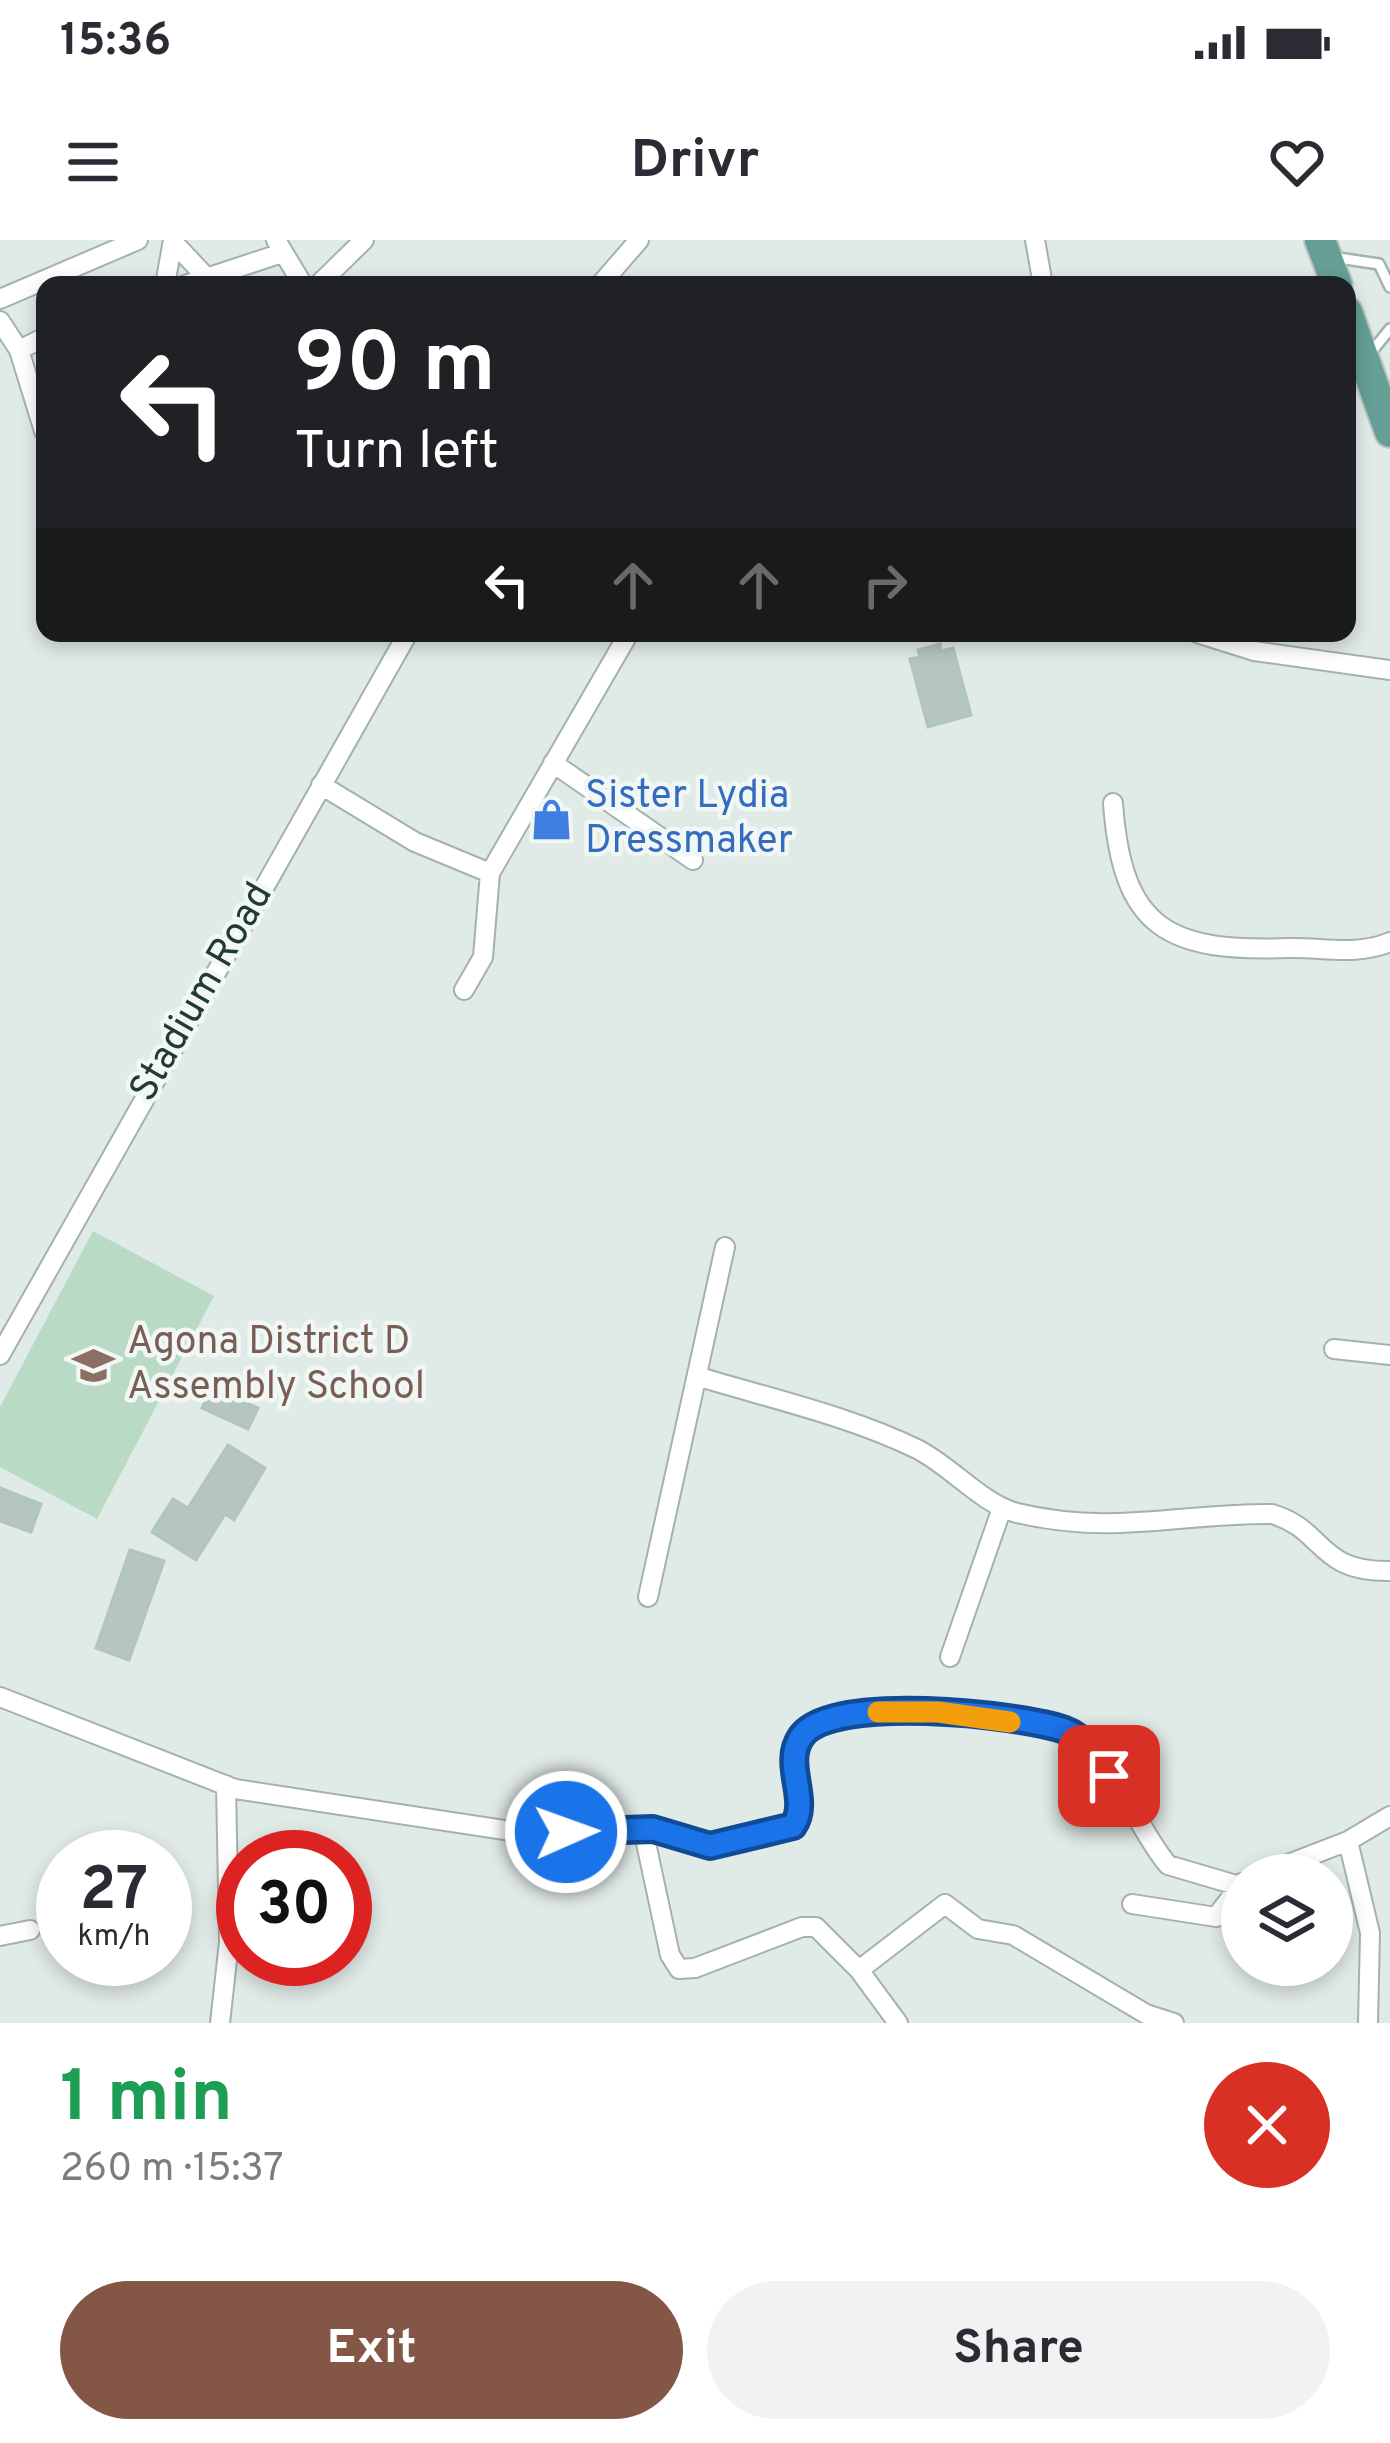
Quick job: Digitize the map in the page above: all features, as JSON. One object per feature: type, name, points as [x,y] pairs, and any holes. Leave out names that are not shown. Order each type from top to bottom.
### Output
[{"type":"main road","points":[[1356,336],[1390,432]]},
{"type":"street","points":[[52,276],[137,240]]},
{"type":"street","points":[[326,276],[364,240]]},
{"type":"street","points":[[608,276],[639,240]]},
{"type":"street","points":[[1035,240],[1041,276]]},
{"type":"street","points":[[174,241],[205,276]]},
{"type":"street","points":[[167,276],[174,241]]},
{"type":"street","points":[[212,276],[279,246],[297,276]]},
{"type":"street","points":[[0,298],[36,283]]},
{"type":"street","points":[[0,321],[19,350],[36,405]]},
{"type":"street","points":[[19,350],[36,342]]},
{"type":"street","name":"Stadium Road","points":[[0,1354],[403,642]]},
{"type":"street","points":[[464,990],[483,957],[490,873],[624,642]]},
{"type":"street","points":[[1228,642],[1277,656],[1390,670]]},
{"type":"street","points":[[553,763],[693,860]]},
{"type":"street","points":[[321,785],[415,842],[490,873]]},
{"type":"street","points":[[1113,803],[1116,850],[1137,899],[1166,933],[1238,952],[1351,950],[1390,941]]},
{"type":"street","points":[[649,1597],[725,1247]]},
{"type":"street","points":[[1334,1349],[1390,1355]]},
{"type":"street","points":[[700,1377],[880,1432],[964,1477],[1001,1508],[1079,1524],[1152,1526],[1272,1514],[1290,1519],[1328,1558],[1353,1569],[1390,1571]]},
{"type":"street","points":[[950,1657],[1001,1508]]},
{"type":"street","points":[[0,1696],[226,1785],[518,1832],[643,1829],[710,1846],[793,1826],[799,1811],[792,1756],[802,1732],[831,1718],[938,1712],[1064,1730],[1079,1738],[1168,1865],[1221,1879]]},
{"type":"street","points":[[220,2023],[230,1942],[226,1785]]},
{"type":"street","points":[[1314,1854],[1388,1821]]},
{"type":"street","points":[[643,1829],[670,1955],[679,1969],[695,1969],[808,1926],[825,1933],[860,1970],[898,2023]]},
{"type":"street","points":[[1348,1841],[1370,1933],[1368,2023]]},
{"type":"street","points":[[860,1970],[945,1904],[978,1929],[1013,1935],[1146,2014],[1174,2023]]},
{"type":"street","points":[[1132,1904],[1216,1917],[1221,1910]]},
{"type":"street","points":[[0,1936],[30,1930]]},
{"type":"lane","points":[[1328,260],[1379,264],[1390,286]]},
{"type":"lane","points":[[1365,360],[1390,329]]},
{"type":"green space","points":[[93,1231],[214,1296],[97,1519],[0,1467],[0,1407]]},
{"type":"building","points":[[940,644],[941,651],[953,648],[971,715],[928,727],[910,659],[920,657],[918,650]]},
{"type":"building","points":[[212,1387],[258,1408],[248,1429],[202,1408]]},
{"type":"building","points":[[228,1445],[265,1468],[234,1520],[225,1514],[196,1560],[152,1532],[173,1499],[188,1508]]},
{"type":"building","points":[[0,1488],[41,1504],[31,1532],[0,1521]]},
{"type":"building","points":[[130,1550],[164,1561],[129,1660],[96,1648]]},
{"type":"slow traffic","points":[[878,1712],[938,1712],[1010,1722]]},
{"type":"place","name":"Sister Lydia Dressmaker","points":[[551,819]]},
{"type":"place","name":"Agona District D Assembly School","points":[[93,1365]]},
{"type":"route","points":[[566,1832],[653,1829],[710,1846],[793,1826],[799,1811],[792,1756],[802,1732],[831,1718],[882,1711],[938,1712],[1064,1730],[1090,1747],[1109,1776]]}]
